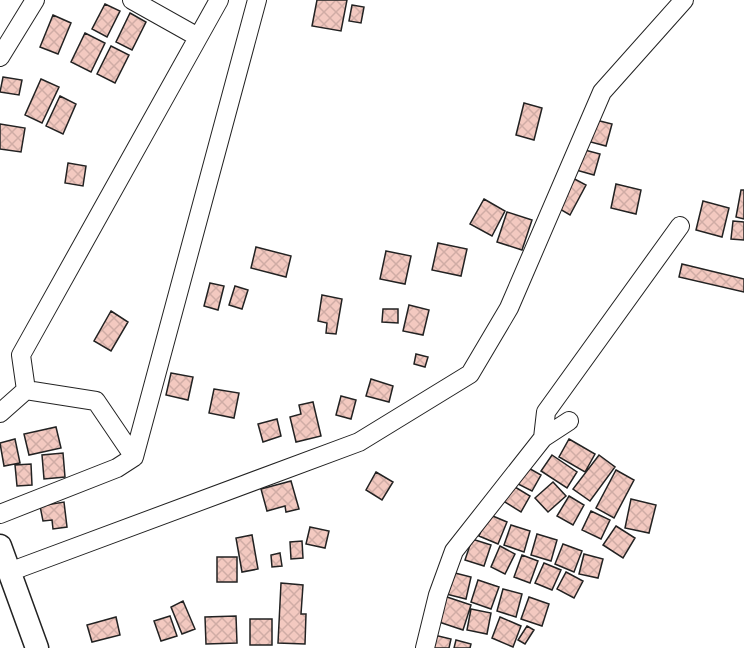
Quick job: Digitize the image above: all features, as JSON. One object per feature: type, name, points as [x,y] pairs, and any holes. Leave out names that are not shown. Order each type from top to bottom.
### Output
[{"type":"main road","points":[[0,546],[37,648]]},
{"type":"street","points":[[0,57],[35,0]]},
{"type":"street","points":[[132,0],[198,37]]},
{"type":"street","points":[[27,390],[21,355],[219,0]]},
{"type":"street","points":[[0,514],[117,468],[134,457],[257,0]]},
{"type":"street","points":[[9,572],[359,442],[470,374],[509,308],[602,92],[684,0]]},
{"type":"street","points":[[543,438],[546,412],[680,226]]},
{"type":"street","points":[[0,413],[27,390],[96,401],[134,457]]},
{"type":"street","points":[[425,648],[438,594],[454,551],[543,438],[569,421]]},
{"type":"building","points":[[317,0],[347,0],[341,31],[312,26]]},
{"type":"building","points":[[105,4],[120,11],[107,37],[92,29]]},
{"type":"building","points":[[352,5],[364,7],[361,23],[349,21]]},
{"type":"building","points":[[130,13],[146,22],[132,50],[116,42]]},
{"type":"building","points":[[53,15],[71,23],[58,54],[40,47]]},
{"type":"building","points":[[85,33],[105,43],[91,72],[71,62]]},
{"type":"building","points":[[111,46],[129,55],[115,83],[97,74]]},
{"type":"building","points":[[3,77],[22,80],[19,95],[0,92]]},
{"type":"building","points":[[41,79],[59,87],[42,123],[25,115]]},
{"type":"building","points":[[60,96],[76,104],[63,134],[46,126]]},
{"type":"building","points":[[524,103],[542,108],[534,140],[516,135]]},
{"type":"building","points":[[592,119],[612,124],[606,146],[587,141]]},
{"type":"building","points":[[0,124],[25,128],[21,152],[0,149]]},
{"type":"building","points":[[581,149],[600,154],[594,175],[576,170]]},
{"type":"building","points":[[68,163],[86,166],[83,186],[65,183]]},
{"type":"building","points":[[569,176],[586,185],[570,215],[553,205]]},
{"type":"building","points":[[616,184],[641,190],[636,214],[611,208]]},
{"type":"building","points":[[741,190],[744,190],[744,219],[736,217]]},
{"type":"building","points":[[484,199],[505,211],[492,236],[470,224]]},
{"type":"building","points":[[703,201],[729,208],[722,237],[696,230]]},
{"type":"building","points":[[507,212],[532,220],[522,250],[497,242]]},
{"type":"building","points":[[733,221],[744,222],[744,240],[731,239]]},
{"type":"building","points":[[438,243],[467,249],[461,276],[432,270]]},
{"type":"building","points":[[256,247],[291,256],[286,277],[251,268]]},
{"type":"building","points":[[386,251],[411,256],[405,284],[380,279]]},
{"type":"building","points":[[682,264],[744,279],[744,292],[679,277]]},
{"type":"building","points":[[210,283],[224,286],[218,310],[204,306]]},
{"type":"building","points":[[235,286],[248,290],[242,309],[229,305]]},
{"type":"building","points":[[322,295],[342,299],[336,334],[326,333],[327,323],[318,321]]},
{"type":"building","points":[[409,305],[429,310],[423,335],[403,331]]},
{"type":"building","points":[[383,309],[398,309],[398,323],[382,322]]},
{"type":"building","points":[[111,311],[128,322],[111,351],[94,341]]},
{"type":"building","points":[[416,354],[428,357],[425,367],[414,364]]},
{"type":"building","points":[[171,373],[193,377],[188,400],[166,395]]},
{"type":"building","points":[[371,379],[393,386],[389,402],[366,396]]},
{"type":"building","points":[[214,389],[239,393],[234,418],[209,413]]},
{"type":"building","points":[[341,396],[356,400],[351,419],[336,415]]},
{"type":"building","points":[[313,402],[321,436],[296,442],[290,417],[301,414],[299,405]]},
{"type":"building","points":[[277,419],[281,436],[263,442],[258,424]]},
{"type":"building","points":[[56,427],[61,448],[29,455],[24,434]]},
{"type":"building","points":[[15,439],[20,463],[4,466],[0,443]]},
{"type":"building","points":[[569,439],[595,454],[585,472],[559,457]]},
{"type":"building","points":[[63,453],[65,477],[44,479],[42,455]]},
{"type":"building","points":[[552,455],[577,472],[567,488],[541,471]]},
{"type":"building","points":[[599,455],[615,467],[590,501],[573,489]]},
{"type":"building","points":[[31,464],[32,485],[17,486],[15,465]]},
{"type":"building","points":[[525,466],[541,475],[532,491],[516,483]]},
{"type":"building","points":[[616,470],[634,480],[614,518],[596,508]]},
{"type":"building","points":[[376,472],[393,482],[382,500],[366,490]]},
{"type":"building","points":[[291,481],[299,509],[286,512],[285,506],[267,511],[261,489]]},
{"type":"building","points":[[553,482],[566,496],[548,512],[535,498]]},
{"type":"building","points":[[510,484],[530,496],[521,512],[500,499]]},
{"type":"building","points":[[569,496],[584,505],[573,525],[557,516]]},
{"type":"building","points":[[631,499],[656,505],[649,533],[625,528]]},
{"type":"building","points":[[64,502],[67,527],[53,529],[52,520],[43,521],[40,506]]},
{"type":"building","points":[[591,511],[610,520],[601,539],[582,530]]},
{"type":"building","points":[[488,514],[507,522],[498,544],[479,536]]},
{"type":"building","points":[[511,525],[530,531],[524,552],[504,545]]},
{"type":"building","points":[[616,526],[635,538],[623,558],[603,545]]},
{"type":"building","points":[[310,527],[329,531],[325,548],[306,544]]},
{"type":"building","points":[[537,534],[557,540],[551,561],[531,555]]},
{"type":"building","points":[[252,535],[258,569],[242,572],[236,538]]},
{"type":"building","points":[[472,539],[491,545],[484,566],[465,560]]},
{"type":"building","points":[[302,541],[303,558],[291,559],[290,542]]},
{"type":"building","points":[[563,544],[582,551],[574,572],[555,564]]},
{"type":"building","points":[[500,546],[515,554],[505,574],[491,567]]},
{"type":"building","points":[[280,553],[282,566],[272,567],[271,555]]},
{"type":"building","points":[[584,554],[603,559],[598,578],[579,574]]},
{"type":"building","points":[[522,555],[538,561],[530,583],[514,577]]},
{"type":"building","points":[[217,557],[237,557],[237,582],[217,582]]},
{"type":"building","points":[[544,563],[561,570],[552,590],[535,583]]},
{"type":"building","points":[[451,572],[471,577],[466,599],[446,594]]},
{"type":"building","points":[[566,572],[583,581],[574,598],[557,589]]},
{"type":"building","points":[[478,580],[499,587],[491,609],[471,602]]},
{"type":"building","points":[[281,583],[303,585],[301,614],[306,614],[305,644],[278,643]]},
{"type":"building","points":[[503,589],[522,594],[516,617],[497,611]]},
{"type":"building","points":[[444,596],[471,605],[463,630],[436,621]]},
{"type":"building","points":[[529,597],[549,604],[542,626],[521,619]]},
{"type":"building","points":[[183,601],[195,629],[182,634],[171,607]]},
{"type":"building","points":[[471,609],[491,613],[487,634],[467,630]]},
{"type":"building","points":[[170,616],[177,636],[161,641],[154,621]]},
{"type":"building","points":[[236,616],[237,643],[206,644],[205,617]]},
{"type":"building","points":[[116,617],[120,635],[92,642],[87,625]]},
{"type":"building","points":[[500,617],[521,626],[513,647],[492,638]]},
{"type":"building","points":[[250,619],[272,619],[272,645],[250,645]]},
{"type":"building","points":[[527,626],[534,630],[525,644],[518,640]]},
{"type":"building","points":[[434,635],[451,639],[449,648],[430,648]]},
{"type":"building","points":[[456,640],[471,644],[470,648],[454,648]]}]
